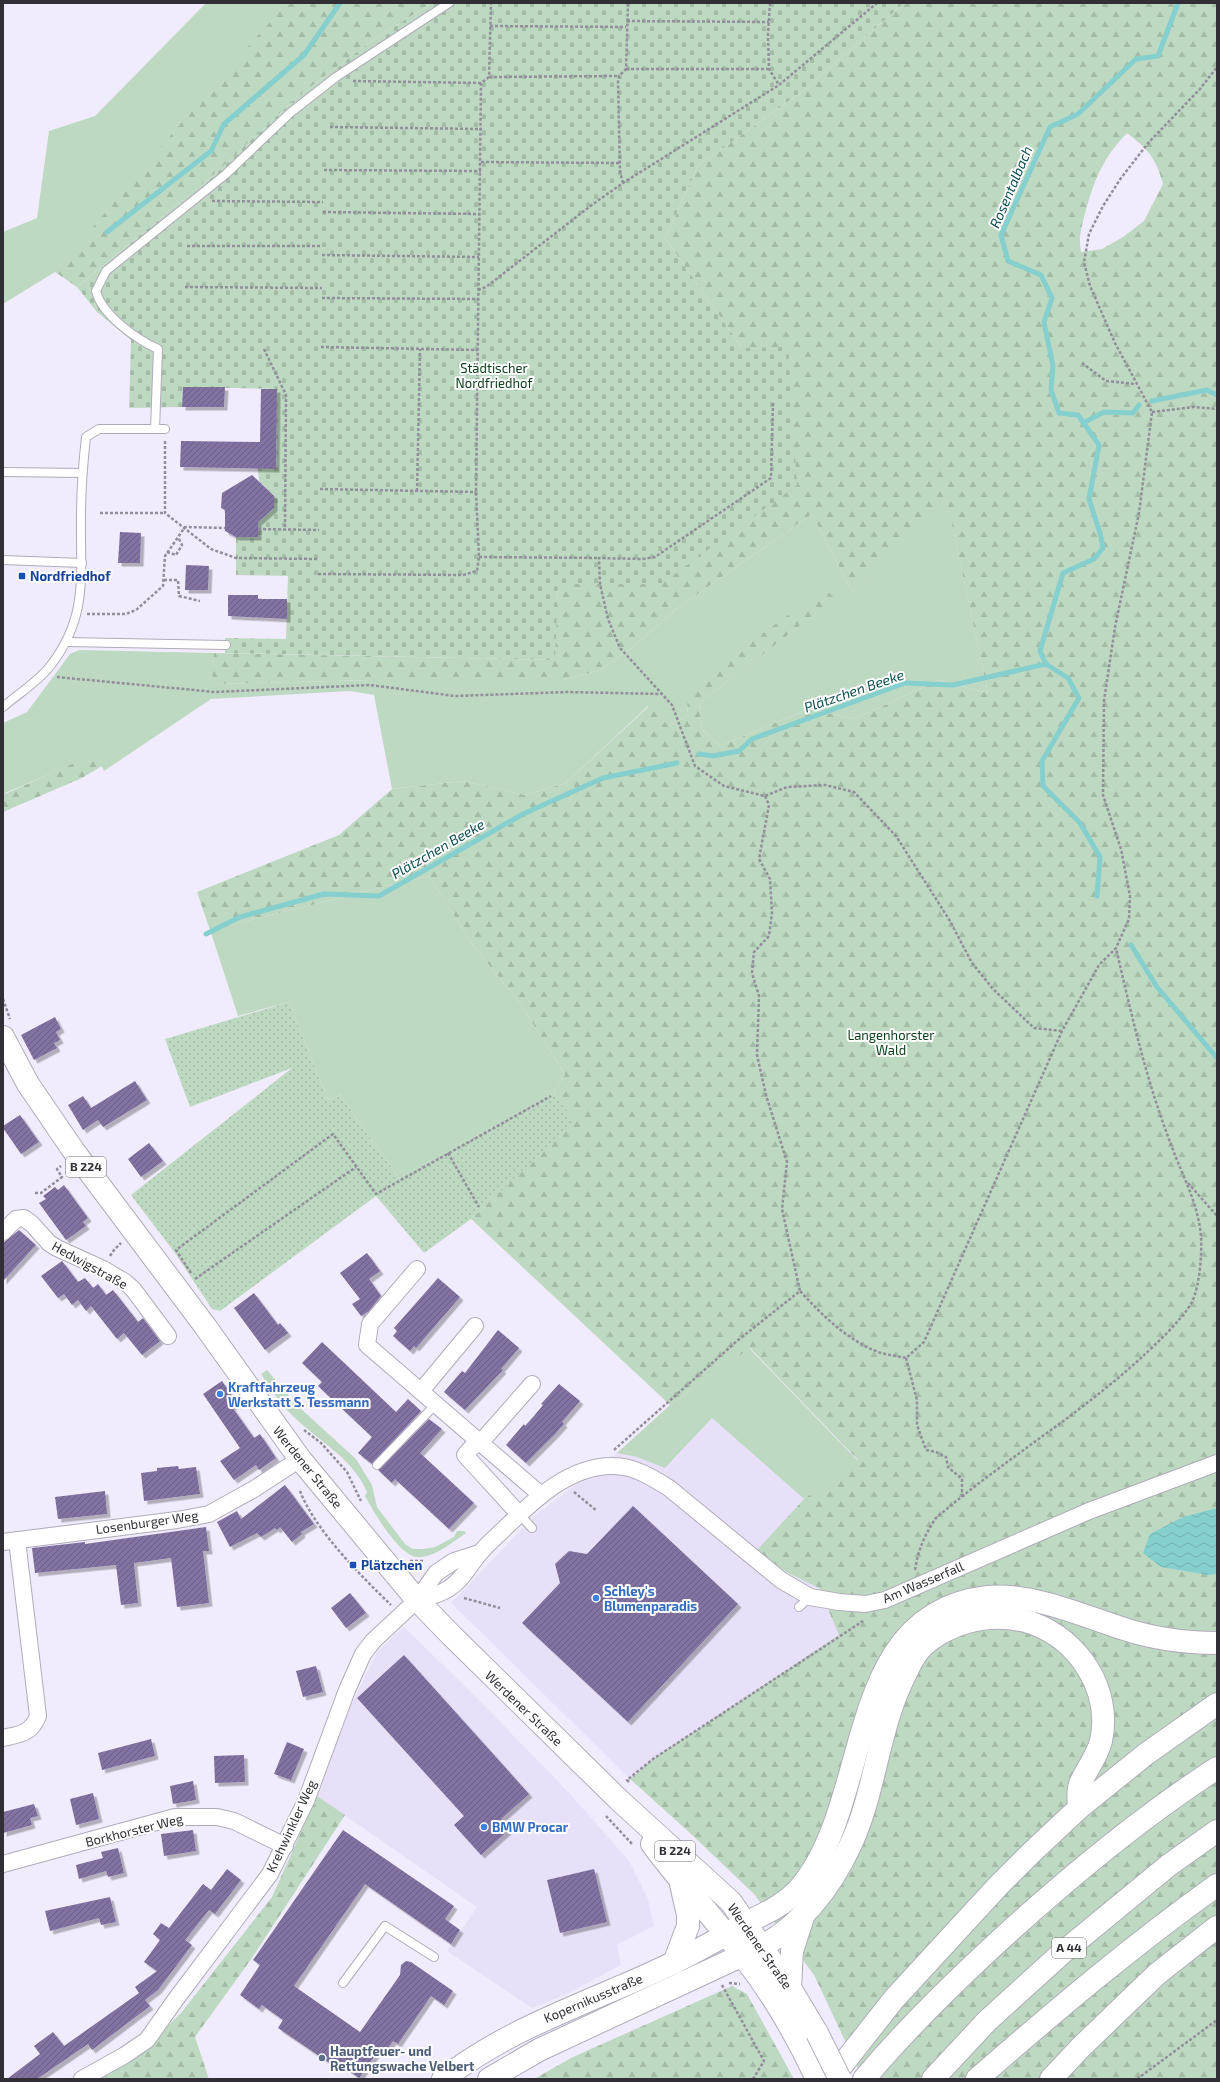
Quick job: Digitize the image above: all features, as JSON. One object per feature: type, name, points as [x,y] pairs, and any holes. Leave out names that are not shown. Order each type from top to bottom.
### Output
[{"type":"main road","name":"Werdener Straße","points":[[3,1037],[28,1084],[73,1150],[201,1320],[300,1459],[417,1600],[494,1680],[680,1881],[725,1935],[752,1951],[790,1988],[810,2040],[817,2079]]},
{"type":"main road","name":"Kopernikusstraße","points":[[443,2079],[487,2049],[526,2027],[674,1963],[745,1923],[778,1907],[799,1889],[821,1855],[839,1812],[871,1704],[887,1664],[912,1630],[931,1616],[970,1601],[989,1597],[1016,1598],[1047,1604],[1123,1628],[1173,1640],[1217,1643]]},
{"type":"main road","points":[[790,1988],[792,1951],[803,1916],[834,1876],[851,1843],[859,1824],[891,1705],[911,1663],[922,1647],[934,1638],[958,1625],[983,1618],[997,1617],[1026,1621],[1043,1627],[1060,1637],[1074,1649],[1087,1666],[1100,1695],[1103,1715],[1101,1741],[1092,1764],[1079,1786],[1078,1808]]},
{"type":"main road","points":[[831,2079],[894,1998],[998,1886],[1078,1808],[1146,1754],[1217,1704]]},
{"type":"main road","points":[[864,2079],[933,2003],[1027,1915],[1143,1820],[1217,1768]]},
{"type":"main road","name":"Werdener Straße","points":[[610,1806],[731,1902],[745,1923],[752,1951],[810,2040],[840,2079]]},
{"type":"main road","name":"A 44","points":[[933,2079],[987,2021],[1062,1953],[1169,1865],[1217,1831]]},
{"type":"main road","points":[[674,1963],[688,1926],[688,1915],[680,1881]]},
{"type":"main road","points":[[978,2079],[1098,1974],[1163,1923],[1217,1885]]},
{"type":"main road","name":"Kopernikusstraße","points":[[489,2079],[539,2050],[752,1951],[791,1928],[803,1916]]},
{"type":"main road","points":[[1052,2079],[1080,2048],[1157,1974],[1217,1927]]},
{"type":"street","name":"Hedwigstraße","points":[[3,1232],[16,1219],[24,1218],[28,1220],[57,1248],[104,1269],[125,1282],[133,1289],[168,1336]]},
{"type":"street","points":[[417,1269],[370,1324],[367,1345],[541,1495]]},
{"type":"street","points":[[421,1391],[475,1326]]},
{"type":"street","points":[[519,1514],[465,1455],[472,1446],[480,1442],[532,1384]]},
{"type":"street","name":"Losenburger Weg","points":[[10,1541],[177,1520],[209,1514],[254,1489],[300,1459]]},
{"type":"street","name":"Am Wasserfall","points":[[417,1600],[450,1588],[464,1575],[480,1553],[519,1514],[541,1495],[565,1479],[594,1468],[614,1466],[633,1469],[651,1477],[669,1488],[780,1580],[804,1602],[865,1604],[885,1600],[1089,1511],[1217,1463]]},
{"type":"street","points":[[3,1738],[24,1732],[34,1727],[38,1716],[10,1541]]},
{"type":"street","name":"Krehwinkler Weg","points":[[82,2079],[125,2055],[147,2040],[270,1874],[306,1801],[347,1690],[363,1654],[401,1614],[417,1600]]},
{"type":"street","name":"Borkhorster Weg","points":[[3,1864],[175,1817],[216,1817],[234,1821],[285,1846]]},
{"type":"lane","points":[[155,429],[158,349],[141,341],[103,308],[96,291],[106,271],[194,201],[290,113],[330,82],[389,40],[449,3]]},
{"type":"lane","points":[[3,707],[7,701],[42,675],[66,642],[77,614],[82,583],[82,473],[86,437],[98,429],[165,429]]},
{"type":"lane","points":[[3,472],[82,473]]},
{"type":"lane","points":[[3,560],[82,563]]},
{"type":"lane","points":[[66,642],[226,645]]},
{"type":"lane","points":[[377,1465],[436,1404]]},
{"type":"lane","points":[[519,1514],[532,1528]]},
{"type":"lane","points":[[343,1983],[385,1926],[434,1958]]},
{"type":"path","points":[[489,77],[491,3]]},
{"type":"path","points":[[623,183],[619,163],[620,76],[626,69],[626,28],[628,3]]},
{"type":"path","points":[[770,3],[769,69],[779,85]]},
{"type":"path","points":[[478,290],[486,287],[623,183],[779,85],[877,3]]},
{"type":"path","points":[[627,21],[769,22]]},
{"type":"path","points":[[490,26],[626,28]]},
{"type":"path","points":[[906,1358],[924,1342],[1062,1031],[1099,965],[1116,948],[1129,919],[1130,896],[1121,849],[1103,795],[1104,701],[1115,627],[1139,514],[1152,412],[1115,343],[1090,286],[1084,262],[1089,234],[1102,206],[1121,178],[1149,142],[1200,89],[1217,67]]},
{"type":"path","points":[[626,69],[769,69]]},
{"type":"path","points":[[346,81],[481,83],[489,77],[620,76]]},
{"type":"path","points":[[318,574],[463,575],[477,571],[479,557],[476,492],[479,214],[482,129],[481,83]]},
{"type":"path","points":[[330,127],[482,129]]},
{"type":"path","points":[[481,162],[619,163]]},
{"type":"path","points":[[324,170],[481,171]]},
{"type":"path","points":[[194,201],[322,202]]},
{"type":"path","points":[[322,212],[479,214]]},
{"type":"path","points":[[187,246],[322,246]]},
{"type":"path","points":[[322,255],[479,257]]},
{"type":"path","points":[[185,287],[322,288]]},
{"type":"path","points":[[322,298],[478,299]]},
{"type":"path","points":[[321,347],[478,350]]},
{"type":"path","points":[[264,349],[286,395],[285,530]]},
{"type":"path","points":[[417,491],[420,349]]},
{"type":"path","points":[[1082,362],[1106,381],[1136,384]]},
{"type":"path","points":[[479,557],[642,559],[656,557],[771,478],[773,403]]},
{"type":"path","points":[[1152,412],[1194,407],[1217,409]]},
{"type":"path","points":[[165,429],[165,513]]},
{"type":"path","points":[[320,489],[476,492]]},
{"type":"path","points":[[100,514],[165,513],[185,527],[211,549],[236,558],[318,560]]},
{"type":"path","points":[[185,527],[225,528]]},
{"type":"path","points":[[86,614],[126,614],[136,610],[163,586],[164,556],[185,527]]},
{"type":"path","points":[[258,529],[319,530]]},
{"type":"path","points":[[167,552],[176,555],[182,545],[177,537]]},
{"type":"path","points":[[599,558],[600,584],[608,619],[620,648],[672,705],[695,766],[724,786],[765,796],[787,787],[825,785],[854,792],[896,836],[930,889],[972,963],[993,989],[1034,1028],[1062,1031]]},
{"type":"path","points":[[164,580],[178,580],[179,596],[200,601]]},
{"type":"path","points":[[42,675],[216,692],[370,686],[455,696],[567,692],[662,694]]},
{"type":"path","points":[[765,796],[769,805],[759,859],[770,880],[772,913],[769,936],[754,952],[752,973],[759,996],[757,1054],[766,1095],[787,1162],[782,1209],[800,1291],[827,1320],[851,1338],[879,1352],[906,1358]]},
{"type":"path","points":[[916,1586],[917,1559],[924,1536],[936,1518],[1078,1411],[1123,1375],[1164,1337],[1192,1302],[1200,1270],[1201,1235],[1188,1183],[1169,1142],[1132,1019],[1116,948]]},
{"type":"path","points":[[199,1285],[176,1250],[333,1134],[376,1194],[550,1096]]},
{"type":"path","points":[[448,1153],[479,1207]]},
{"type":"path","points":[[35,1193],[41,1193],[62,1177],[57,1169],[60,1167]]},
{"type":"path","points":[[195,1279],[356,1167]]},
{"type":"path","points":[[1188,1183],[1217,1216]]},
{"type":"path","points":[[112,1253],[118,1246]]},
{"type":"path","points":[[605,1467],[607,1456],[737,1341],[800,1291]]},
{"type":"path","points":[[906,1358],[917,1400],[917,1425],[926,1450],[936,1452],[946,1458],[948,1466],[962,1479],[962,1497]]},
{"type":"path","points":[[321,1443],[347,1472]]},
{"type":"path","points":[[572,1490],[597,1511]]},
{"type":"path","points":[[340,1550],[366,1581],[401,1614]]},
{"type":"path","points":[[461,1597],[500,1608]]},
{"type":"path","points":[[627,1780],[653,1759],[873,1614],[885,1600]]},
{"type":"path","points":[[610,1806],[634,1846]]},
{"type":"path","points":[[721,1984],[764,2061],[753,2079]]},
{"type":"path","points":[[1137,2079],[1217,2020]]},
{"type":"shaded area","points":[[712,1418],[804,1499],[756,1551],[788,1573],[819,1588],[839,1635],[653,1759],[630,1779],[451,1603],[534,1516],[617,1453],[637,1457],[665,1468]]},
{"type":"shaded area","points":[[404,1627],[480,1701],[572,1796],[629,1861],[648,1899],[654,1926],[617,1945],[621,1965],[569,1993],[532,2008],[447,1951],[477,1907],[314,1794],[351,1705],[378,1650]]},
{"type":"green space","points":[[206,3],[289,3],[55,272],[3,304],[3,232],[37,218],[49,131],[95,116]]},
{"type":"green space","points":[[287,3],[432,3],[373,40],[297,97],[219,170],[77,287],[55,272],[204,96]]},
{"type":"green space","name":"Städtischer Nordfriedhof","points":[[432,3],[904,3],[804,90],[698,166],[665,238],[742,348],[788,347],[797,485],[661,584],[558,584],[555,660],[225,653],[225,638],[286,639],[288,576],[236,575],[236,537],[258,537],[258,522],[274,508],[274,496],[259,481],[258,469],[277,389],[183,387],[182,407],[129,408],[131,340],[97,312],[77,287],[219,170],[297,97],[373,40]]},
{"type":"green space","name":"Langenhorster Wald","points":[[904,3],[1217,3],[1217,2079],[863,2079],[814,1975],[754,1894],[630,1779],[653,1759],[839,1635],[819,1588],[788,1573],[756,1551],[804,1499],[858,1460],[750,1348],[670,1405],[471,1219],[574,1122],[554,1093],[565,1074],[519,1002],[472,944],[429,876],[210,930],[197,892],[339,835],[392,789],[463,781],[525,795],[566,783],[649,706],[669,726],[687,716],[688,693],[695,683],[825,588],[835,599],[699,703],[702,729],[720,746],[808,709],[855,719],[938,680],[988,693],[947,501],[852,592],[812,514],[676,609],[637,644],[600,670],[563,680],[374,680],[212,684],[214,653],[554,660],[558,584],[661,584],[742,348],[665,238],[698,166],[804,90]],"holes":[[[1127,133],[1146,149],[1154,161],[1163,184],[1144,221],[1123,237],[1102,249],[1081,252],[1080,236],[1082,226],[1093,188],[1101,169],[1112,151]]]},
{"type":"green space","points":[[947,500],[988,693],[938,680],[855,719],[808,709],[720,746],[702,729],[699,703],[834,599],[687,708],[687,716],[669,726],[648,706],[566,783],[525,795],[463,781],[392,789],[374,695],[350,691],[211,699],[104,771],[96,754],[3,794],[3,723],[27,712],[70,654],[79,650],[214,653],[213,684],[374,680],[563,680],[600,670],[637,644],[676,609],[812,514],[852,592]]},
{"type":"green space","points":[[96,753],[102,766],[82,778],[3,812],[3,790],[5,794]]},
{"type":"green space","points":[[429,876],[472,944],[519,1002],[565,1074],[554,1093],[399,1178],[340,1095],[328,1100],[289,1002],[238,1016],[210,930]]},
{"type":"green space","points":[[289,1002],[328,1100],[340,1095],[399,1178],[554,1093],[575,1122],[471,1219],[424,1253],[376,1196],[220,1311],[212,1309],[175,1253],[131,1195],[292,1068],[190,1107],[165,1039]]},
{"type":"green space","points":[[749,1348],[858,1461],[804,1499],[712,1418],[665,1468],[637,1457],[617,1453],[670,1405]]},
{"type":"green space","points":[[267,1370],[299,1407],[356,1459],[372,1485],[377,1507],[405,1544],[413,1549],[435,1547],[454,1537],[457,1531],[464,1531],[466,1533],[436,1553],[422,1557],[416,1557],[409,1554],[387,1531],[365,1496],[367,1492],[352,1468],[332,1449],[299,1422],[274,1394],[261,1374]]},
{"type":"green space","points":[[314,1794],[345,1815],[252,1958],[195,2037],[209,2079],[101,2079],[133,2060],[181,2013],[272,1897],[313,1805]]},
{"type":"green space","points":[[732,1986],[747,1994],[794,2079],[534,2079],[573,2057]]},
{"type":"water","points":[[1217,1508],[1217,1574],[1208,1575],[1161,1567],[1143,1553],[1150,1534],[1183,1517]]},
{"type":"building","points":[[183,387],[225,387],[224,407],[182,407]]},
{"type":"building","points":[[261,389],[277,389],[276,469],[180,467],[181,441],[260,442]]},
{"type":"building","points":[[252,475],[274,496],[274,508],[258,522],[258,537],[236,537],[225,531],[225,510],[221,508],[222,493]]},
{"type":"building","points":[[120,532],[141,533],[140,563],[118,563]]},
{"type":"building","points":[[186,565],[209,566],[208,590],[185,590]]},
{"type":"building","points":[[228,595],[258,595],[258,599],[287,599],[287,619],[228,616]]},
{"type":"building","points":[[55,1017],[61,1029],[56,1032],[60,1040],[54,1043],[57,1048],[34,1060],[21,1035]]},
{"type":"building","points":[[135,1081],[147,1100],[103,1127],[98,1120],[83,1130],[68,1105],[83,1096],[91,1108]]},
{"type":"building","points":[[20,1115],[39,1142],[21,1154],[3,1128],[3,1126]]},
{"type":"building","points":[[149,1143],[163,1161],[141,1177],[128,1159]]},
{"type":"building","points":[[64,1185],[88,1218],[83,1222],[86,1226],[66,1240],[39,1203],[46,1199],[43,1196],[55,1187],[58,1190]]},
{"type":"building","points":[[19,1230],[36,1245],[3,1281],[3,1243]]},
{"type":"building","points":[[367,1253],[380,1271],[369,1279],[381,1296],[369,1311],[361,1316],[352,1304],[360,1299],[340,1273]]},
{"type":"building","points":[[62,1261],[78,1282],[85,1278],[93,1288],[98,1284],[106,1295],[113,1290],[138,1322],[143,1318],[160,1341],[142,1355],[124,1333],[117,1339],[91,1306],[86,1311],[78,1300],[72,1305],[64,1294],[58,1298],[41,1276]]},
{"type":"building","points":[[438,1278],[460,1297],[416,1348],[414,1346],[410,1351],[393,1336],[397,1331],[394,1328]]},
{"type":"building","points":[[254,1293],[278,1325],[280,1323],[288,1333],[265,1350],[234,1308]]},
{"type":"building","points":[[498,1330],[519,1348],[501,1369],[503,1370],[465,1410],[444,1392],[462,1371],[465,1373]]},
{"type":"building","points":[[322,1342],[396,1412],[408,1399],[421,1411],[372,1464],[358,1453],[372,1437],[318,1386],[322,1382],[302,1363]]},
{"type":"building","points":[[222,1381],[237,1403],[232,1407],[254,1438],[260,1434],[276,1458],[259,1470],[256,1465],[234,1480],[220,1461],[240,1448],[203,1394]]},
{"type":"building","points":[[559,1384],[580,1401],[562,1422],[564,1424],[526,1463],[506,1445],[524,1424],[525,1426],[534,1416],[543,1405],[541,1404]]},
{"type":"building","points":[[429,1419],[442,1429],[420,1453],[474,1503],[449,1529],[395,1479],[392,1483],[378,1470]]},
{"type":"building","points":[[178,1466],[179,1469],[196,1467],[200,1494],[144,1501],[141,1473],[157,1471],[157,1468]]},
{"type":"building","points":[[285,1485],[314,1524],[301,1532],[302,1534],[292,1542],[280,1527],[277,1530],[275,1528],[261,1537],[257,1533],[230,1547],[217,1522],[237,1511],[241,1519]]},
{"type":"building","points":[[105,1491],[107,1514],[58,1519],[55,1497]]},
{"type":"building","points":[[633,1506],[738,1604],[628,1722],[522,1623],[560,1583],[555,1564],[569,1551],[587,1554]]},
{"type":"building","points":[[206,1527],[209,1551],[203,1551],[209,1603],[177,1607],[171,1558],[134,1563],[138,1603],[121,1605],[116,1565],[35,1573],[32,1548],[85,1542],[85,1544]]},
{"type":"building","points":[[350,1593],[366,1613],[346,1628],[331,1608]]},
{"type":"building","points":[[404,1655],[529,1794],[501,1819],[510,1829],[481,1855],[454,1825],[464,1816],[357,1698]]},
{"type":"building","points":[[316,1666],[323,1692],[303,1697],[296,1671]]},
{"type":"building","points":[[151,1739],[155,1756],[102,1770],[98,1753]]},
{"type":"building","points":[[287,1742],[304,1749],[291,1780],[274,1774]]},
{"type":"building","points":[[244,1755],[245,1782],[215,1783],[214,1756]]},
{"type":"building","points":[[193,1781],[196,1800],[173,1804],[170,1786]]},
{"type":"building","points":[[93,1793],[99,1819],[76,1825],[70,1799]]},
{"type":"building","points":[[34,1804],[38,1816],[30,1818],[32,1825],[3,1833],[3,1812]]},
{"type":"building","points":[[193,1830],[196,1851],[164,1856],[161,1834]]},
{"type":"building","points":[[343,1830],[454,1906],[445,1919],[460,1930],[451,1944],[365,1884],[294,1986],[360,2032],[400,1975],[401,1965],[406,1961],[411,1962],[453,1991],[444,2005],[431,1996],[398,2044],[393,2041],[386,2051],[381,2047],[359,2078],[340,2064],[337,2068],[278,2028],[283,2020],[262,2005],[259,2009],[240,1995],[260,1965],[253,1960]]},
{"type":"building","points":[[118,1848],[124,1873],[108,1877],[106,1871],[79,1879],[76,1865],[103,1858],[101,1852]]},
{"type":"building","points":[[227,1869],[241,1880],[215,1914],[209,1910],[185,1940],[192,1945],[158,1990],[145,2000],[150,2006],[92,2050],[88,2044],[37,2079],[7,2079],[40,2054],[34,2046],[53,2032],[64,2046],[139,1993],[135,1987],[157,1971],[144,1962],[160,1940],[153,1934],[161,1923],[169,1928],[203,1884],[211,1890]]},
{"type":"building","points":[[594,1869],[607,1922],[560,1933],[547,1880]]},
{"type":"building","points":[[110,1897],[116,1922],[101,1925],[99,1918],[50,1931],[45,1911]]},
{"type":"waterway","points":[[107,232],[211,151],[224,124],[304,55],[340,3]]},
{"type":"waterway","name":"Rosentalbach","points":[[1097,896],[1100,857],[1080,823],[1043,786],[1042,761],[1079,698],[1068,678],[1046,664],[1040,651],[1063,573],[1094,559],[1103,548],[1100,533],[1089,499],[1099,445],[1078,415],[1059,413],[1051,390],[1053,366],[1044,322],[1052,298],[1041,275],[1008,261],[1001,235],[1050,127],[1078,114],[1136,59],[1158,56],[1178,3]]},
{"type":"waterway","points":[[1152,401],[1207,390],[1217,395]]},
{"type":"waterway","points":[[1083,423],[1104,412],[1133,413],[1139,405]]},
{"type":"waterway","name":"Plätzchen Beeke","points":[[699,754],[713,756],[739,751],[752,739],[905,683],[953,685],[1046,664]]},
{"type":"waterway","name":"Plätzchen Beeke","points":[[206,934],[240,917],[324,894],[379,896],[523,814],[603,778],[677,763]]},
{"type":"waterway","name":"Rosentalbach","points":[[1131,945],[1157,987],[1217,1058]]},
{"type":"place","name":"Nordfriedhof","points":[[22,576]]},
{"type":"place","name":"Kraftfahrzeug Werkstatt S. Tessmann","points":[[220,1394]]},
{"type":"place","name":"Plätzchen","points":[[353,1565]]},
{"type":"place","name":"Schley's Blumenparadis","points":[[596,1598]]},
{"type":"place","name":"BMW Procar","points":[[484,1827]]},
{"type":"place","name":"Hauptfeuer- und Rettungswache Velbert","points":[[322,2058]]}]
